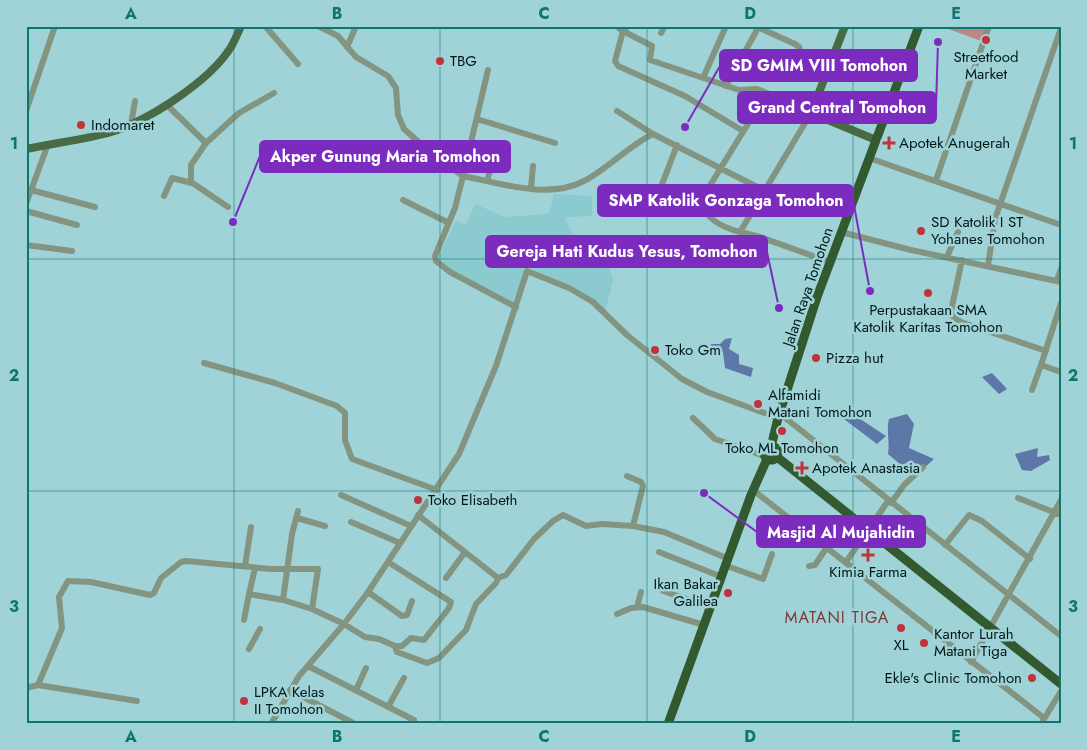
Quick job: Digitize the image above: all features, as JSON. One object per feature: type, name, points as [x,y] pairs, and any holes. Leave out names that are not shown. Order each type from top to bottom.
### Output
[{"type":"highway","name":"Jalan Raya Tomohon","points":[[669,723],[766,457],[765,450],[771,447],[778,416],[830,262],[919,26]]},
{"type":"highway","points":[[771,447],[777,451],[777,457]]},
{"type":"highway","points":[[766,457],[772,460],[777,457]]},
{"type":"highway","points":[[777,457],[1061,684]]},
{"type":"main road","points":[[26,149],[108,133],[131,125],[167,105],[190,88],[224,56],[241,26]]},
{"type":"main road","points":[[845,26],[811,113],[876,140]]},
{"type":"street","points":[[26,111],[56,26]]},
{"type":"street","points":[[265,26],[298,64]]},
{"type":"street","points":[[318,26],[338,36],[356,58],[383,72],[392,81],[398,97],[398,116],[404,129],[445,165],[463,176],[532,188],[566,187],[583,181],[653,134]]},
{"type":"street","points":[[347,47],[356,26]]},
{"type":"street","points":[[616,26],[623,32],[652,46],[650,60],[726,86],[745,91],[757,89],[811,113],[740,232]]},
{"type":"street","points":[[628,26],[623,32],[615,61],[618,66],[685,96],[742,131]]},
{"type":"street","points":[[661,33],[664,26]]},
{"type":"street","points":[[703,78],[726,26]]},
{"type":"street","points":[[936,180],[990,26]]},
{"type":"street","points":[[726,86],[756,27],[794,44],[803,58],[829,70]]},
{"type":"street","points":[[988,266],[994,224],[1000,204],[1061,28]]},
{"type":"street","points":[[488,70],[463,176],[449,224],[435,256],[437,263],[516,307]]},
{"type":"street","points":[[192,183],[191,165],[206,143],[239,113],[274,93]]},
{"type":"street","points":[[767,93],[720,166],[701,203],[708,215],[718,224],[830,262]]},
{"type":"street","points":[[131,125],[135,101]]},
{"type":"street","points":[[167,105],[206,143]]},
{"type":"street","points":[[617,111],[653,134],[720,166],[765,191]]},
{"type":"street","points":[[477,119],[555,143]]},
{"type":"street","points":[[26,204],[48,144]]},
{"type":"street","points":[[660,188],[677,145]]},
{"type":"street","points":[[487,181],[494,156]]},
{"type":"street","points":[[869,158],[1061,225]]},
{"type":"street","points":[[532,188],[533,166]]},
{"type":"street","points":[[164,196],[172,178],[192,183],[228,207]]},
{"type":"street","points":[[31,190],[95,207]]},
{"type":"street","points":[[403,200],[449,224]]},
{"type":"street","points":[[26,211],[77,225]]},
{"type":"street","points":[[841,232],[902,248],[1059,281],[1061,269]]},
{"type":"street","points":[[948,257],[958,232]]},
{"type":"street","points":[[902,248],[904,240]]},
{"type":"street","points":[[26,245],[72,251]]},
{"type":"street","points":[[962,260],[950,311],[952,316],[962,322],[1046,351]]},
{"type":"street","points":[[271,724],[290,690],[368,592],[418,515],[437,490],[467,439],[516,307],[526,272],[531,272],[594,302],[621,330],[682,380],[708,392],[778,416],[1061,636]]},
{"type":"street","points":[[1032,390],[1061,303]]},
{"type":"street","points":[[204,363],[275,383],[337,406],[345,413],[345,440],[352,459],[437,490]]},
{"type":"street","points":[[1041,365],[1061,372]]},
{"type":"street","points":[[693,418],[715,439],[766,457]]},
{"type":"street","points":[[846,562],[867,529],[904,485],[923,467]]},
{"type":"street","points":[[627,476],[641,482],[643,486],[633,526]]},
{"type":"street","points":[[753,490],[846,562],[1042,721],[1061,691]]},
{"type":"street","points":[[341,495],[411,526]]},
{"type":"street","points":[[1018,498],[1058,514]]},
{"type":"street","points":[[971,662],[1008,596],[1058,514],[1061,500]]},
{"type":"street","points":[[283,600],[297,514],[325,526]]},
{"type":"street","points":[[418,515],[498,578]]},
{"type":"street","points":[[946,545],[969,515],[982,521],[1030,559]]},
{"type":"street","points":[[395,646],[397,652],[422,662],[433,662],[439,658],[466,630],[476,604],[496,583],[498,578],[506,575],[534,539],[560,516],[567,516],[586,526],[610,524],[664,532],[762,579],[772,554]]},
{"type":"street","points":[[351,522],[400,544]]},
{"type":"street","points":[[245,566],[251,527]]},
{"type":"street","points":[[809,566],[815,565],[827,547]]},
{"type":"street","points":[[446,578],[466,552]]},
{"type":"street","points":[[659,552],[722,577]]},
{"type":"street","points":[[38,685],[62,628],[59,597],[68,581],[91,582],[150,595],[154,593],[161,578],[184,561],[255,568],[318,569],[312,609]]},
{"type":"street","points":[[249,594],[283,600],[312,609],[344,624],[365,637],[379,639],[395,646],[402,646],[410,638],[422,641],[426,639],[450,608],[451,602],[388,562]]},
{"type":"street","points":[[244,620],[255,568]]},
{"type":"street","points":[[663,591],[711,607]]},
{"type":"street","points":[[368,592],[402,616],[407,615],[412,601]]},
{"type":"street","points":[[637,607],[641,592]]},
{"type":"street","points":[[617,614],[637,607],[654,610],[704,625]]},
{"type":"street","points":[[250,649],[260,629]]},
{"type":"street","points":[[308,666],[414,720]]},
{"type":"street","points":[[356,690],[366,668]]},
{"type":"street","points":[[388,706],[404,678]]},
{"type":"street","points":[[26,688],[38,685],[137,701]]},
{"type":"street","points":[[290,690],[355,724]]},
{"type":"shaded area","points":[[940,26],[989,26],[984,42]]},
{"type":"shaded area","points":[[554,194],[592,196],[592,216],[565,217],[575,240],[590,260],[608,262],[613,281],[605,312],[584,294],[528,267],[513,302],[441,264],[438,257],[456,221],[466,225],[475,204],[505,217],[549,214]]},
{"type":"shaded area","points":[[732,338],[729,349],[739,355],[739,364],[753,368],[751,377],[725,368],[723,352],[710,348],[711,344],[720,344],[725,339]]},
{"type":"shaded area","points":[[992,373],[1007,389],[999,394],[982,377]]},
{"type":"shaded area","points":[[848,411],[886,436],[877,444],[844,419]]},
{"type":"shaded area","points":[[907,414],[914,424],[909,448],[934,459],[925,467],[909,461],[902,466],[888,454],[889,419]]},
{"type":"shaded area","points":[[1038,448],[1037,457],[1049,455],[1050,460],[1031,471],[1022,470],[1015,454]]},
{"type":"place","name":"Streetfood Market","points":[[986,40]]},
{"type":"place","name":"Grand Central Tomohon","points":[[938,42]]},
{"type":"place","name":"TBG","points":[[440,61]]},
{"type":"place","name":"Indomaret","points":[[81,125]]},
{"type":"place","name":"SD GMIM VIII Tomohon","points":[[685,127]]},
{"type":"place","name":"Apotek Anugerah","points":[[889,143]]},
{"type":"place","name":"Akper Gunung Maria Tomohon","points":[[233,222]]},
{"type":"place","name":"SD Katolik I ST Yohanes Tomohon","points":[[921,231]]},
{"type":"place","name":"SMP Katolik Gonzaga Tomohon","points":[[870,291]]},
{"type":"place","name":"Perpustakaan SMA Katolik Karitas Tomohon","points":[[928,293]]},
{"type":"place","name":"Gereja Hati Kudus Yesus, Tomohon","points":[[779,308]]},
{"type":"place","name":"Toko Gm","points":[[655,350]]},
{"type":"place","name":"Pizza hut","points":[[816,358]]},
{"type":"place","name":"Alfamidi Matani Tomohon","points":[[758,404]]},
{"type":"place","name":"Toko ML Tomohon","points":[[782,431]]},
{"type":"place","name":"Apotek Anastasia","points":[[802,468]]},
{"type":"place","name":"Masjid Al Mujahidin","points":[[704,493]]},
{"type":"place","name":"Toko Elisabeth","points":[[418,500]]},
{"type":"place","name":"Kimia Farma","points":[[868,555]]},
{"type":"place","name":"Ikan Bakar Galilea","points":[[728,593]]},
{"type":"place","name":"XL","points":[[901,628]]},
{"type":"place","name":"Kantor Lurah Matani Tiga","points":[[924,643]]},
{"type":"place","name":"Ekle's Clinic Tomohon","points":[[1032,678]]},
{"type":"place","name":"LPKA Kelas II Tomohon","points":[[244,701]]},
{"type":"district","name":"MATANI TIGA","points":[[837,617]]}]
